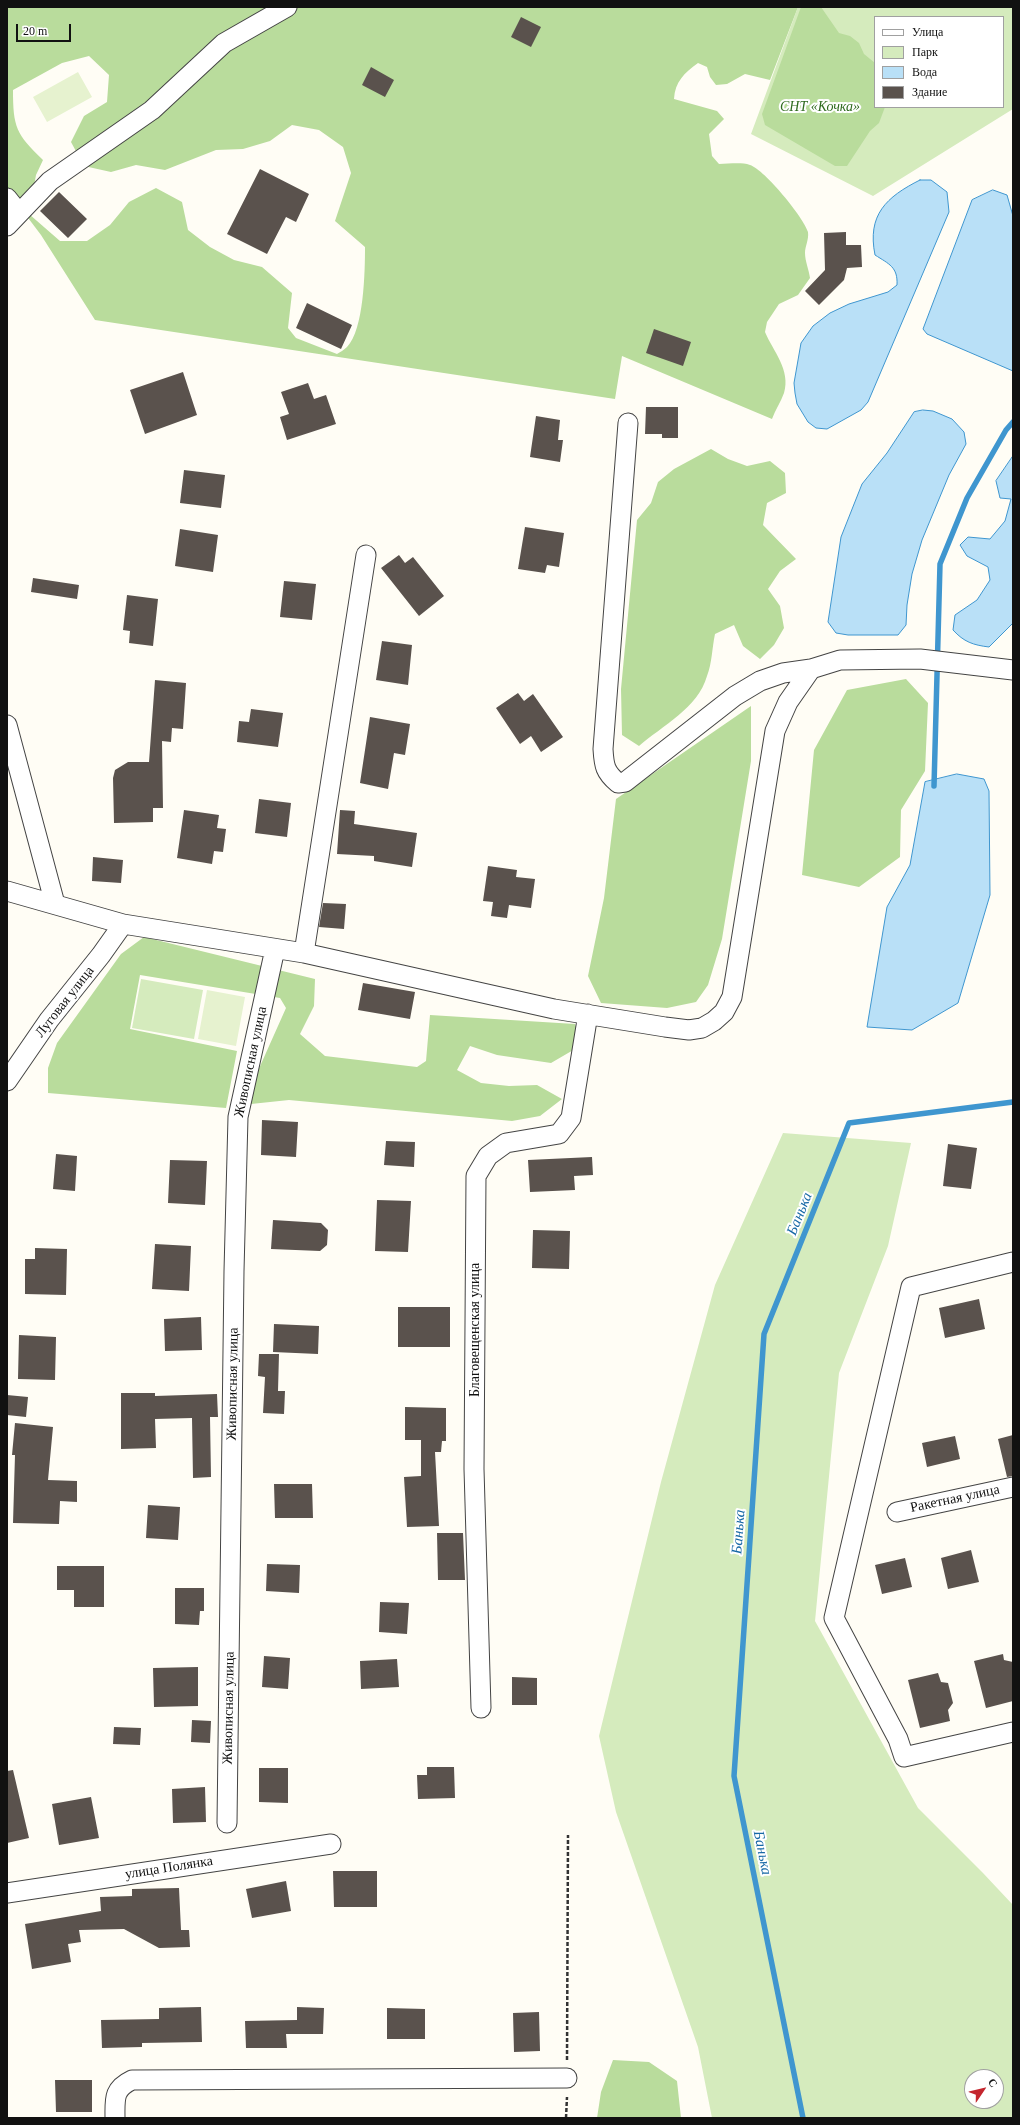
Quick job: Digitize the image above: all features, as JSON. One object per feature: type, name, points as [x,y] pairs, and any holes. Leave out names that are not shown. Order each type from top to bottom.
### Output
[{"type":"street","points":[[7,198],[16,216],[50,181],[152,110],[224,43],[287,7]]},
{"type":"street","points":[[628,424],[603,749],[605,768],[610,777],[618,783],[625,782],[735,696],[760,681],[783,673],[812,669],[840,660],[920,659],[1013,670]]},
{"type":"street","points":[[304,954],[366,556]]},
{"type":"street","points":[[7,891],[123,924],[304,954],[554,1009],[689,1030],[702,1028],[714,1021],[724,1012],[732,997],[775,731],[788,702],[812,669]]},
{"type":"street","points":[[7,725],[55,904]]},
{"type":"street","name":"Луговая улица","points":[[7,1081],[49,1020],[102,955],[123,924]]},
{"type":"street","name":"Живописная улица","points":[[228,1823],[234,1271],[238,1117],[275,949]]},
{"type":"street","name":"Благовещенская улица","points":[[481,1708],[474,1468],[476,1176],[488,1156],[506,1143],[559,1134],[571,1118],[588,1014]]},
{"type":"street","points":[[1013,1262],[911,1287],[834,1618],[898,1739],[904,1757],[1013,1732]]},
{"type":"street","name":"Ракетная улица","points":[[897,1512],[1013,1487]]},
{"type":"street","name":"улица Полянка","points":[[7,1893],[331,1844]]},
{"type":"street","points":[[115,2118],[115,2096],[121,2085],[132,2080],[567,2078]]},
{"type":"path","points":[[566,2118],[568,1835]]},
{"type":"green space","points":[[7,7],[798,7],[770,80],[745,74],[727,84],[716,85],[710,77],[707,67],[698,63],[688,70],[681,78],[676,88],[674,99],[717,111],[724,119],[709,134],[712,156],[719,164],[743,164],[750,165],[757,169],[774,185],[792,206],[808,232],[805,253],[810,278],[798,295],[779,304],[767,322],[765,332],[780,361],[785,376],[786,385],[772,419],[622,356],[615,399],[95,320],[41,235],[7,190]],"holes":[[[89,56],[109,75],[107,102],[84,116],[71,142],[84,166],[111,172],[136,165],[165,170],[216,150],[243,149],[270,141],[292,125],[319,130],[343,147],[351,173],[335,221],[365,247],[364,285],[360,314],[353,339],[346,348],[337,354],[296,338],[288,328],[292,293],[262,267],[234,260],[210,247],[188,230],[182,202],[156,188],[129,202],[110,225],[87,241],[60,241],[29,214],[36,175],[43,160],[27,143],[18,129],[15,122],[13,90],[62,63]]]},
{"type":"green space","name":"СНТ «Кочка»","points":[[798,7],[1013,7],[1013,109],[873,196],[751,134]]},
{"type":"green space","points":[[801,7],[821,7],[839,33],[850,36],[859,43],[864,54],[874,62],[874,108],[885,108],[879,123],[870,131],[847,166],[835,166],[765,125],[762,114]]},
{"type":"green space","points":[[78,72],[92,97],[47,122],[33,97]]},
{"type":"green space","points":[[711,449],[728,459],[747,466],[770,461],[785,473],[786,493],[767,503],[763,525],[796,559],[780,571],[768,589],[780,606],[784,628],[774,645],[760,659],[743,646],[734,625],[715,634],[709,671],[696,698],[678,716],[639,746],[622,735],[621,689],[637,520],[651,503],[658,482],[674,469]]},
{"type":"green space","points":[[906,679],[928,703],[925,771],[901,810],[900,857],[859,887],[802,875],[814,750],[847,690]]},
{"type":"green space","points":[[751,706],[751,761],[722,939],[708,985],[696,1002],[667,1008],[601,1003],[588,976],[604,898],[616,799]]},
{"type":"green space","points":[[144,937],[315,979],[314,1006],[300,1034],[325,1056],[417,1067],[426,1061],[430,1015],[575,1024],[579,1037],[575,1049],[551,1063],[497,1055],[470,1046],[457,1070],[481,1083],[509,1086],[537,1085],[562,1099],[540,1116],[512,1121],[289,1100],[251,1104],[257,1073],[286,1008],[280,998],[140,975],[130,1029],[237,1051],[226,1108],[48,1093],[48,1068],[57,1043],[121,954]]},
{"type":"green space","points":[[141,979],[203,990],[194,1039],[132,1028]]},
{"type":"green space","points":[[207,990],[245,997],[236,1046],[198,1039]]},
{"type":"green space","points":[[783,1133],[911,1143],[888,1246],[839,1373],[815,1621],[918,1808],[1013,1905],[1013,2118],[712,2118],[698,2047],[616,1812],[599,1736],[661,1482],[715,1285]]},
{"type":"green space","points":[[613,2060],[649,2062],[677,2081],[681,2118],[597,2118],[601,2092]]},
{"type":"water","points":[[920,180],[931,180],[947,192],[949,212],[868,402],[861,410],[827,429],[816,428],[808,422],[797,404],[795,393],[794,383],[801,343],[813,326],[830,313],[849,304],[888,292],[897,285],[896,274],[892,267],[875,255],[873,241],[874,229],[877,218],[889,201],[908,186]]},
{"type":"water","points":[[993,190],[1007,195],[1013,216],[1013,371],[927,334],[923,329],[972,200]]},
{"type":"water","points":[[923,410],[933,411],[952,419],[964,432],[966,444],[949,475],[922,540],[912,574],[907,605],[906,625],[898,635],[848,635],[836,633],[828,622],[841,537],[862,484],[887,453],[914,412]]},
{"type":"water","points":[[1013,456],[1013,623],[989,647],[969,642],[953,630],[955,615],[977,600],[990,580],[988,567],[967,556],[960,545],[968,537],[990,539],[1005,521],[1011,499],[1000,498],[996,481]]},
{"type":"water","points":[[957,774],[984,779],[989,791],[990,895],[958,1003],[912,1030],[867,1027],[887,907],[910,865],[925,782]]},
{"type":"building","points":[[521,17],[541,27],[531,47],[511,37]]},
{"type":"building","points":[[371,67],[394,80],[385,97],[362,85]]},
{"type":"building","points":[[260,169],[309,194],[296,222],[286,217],[267,254],[227,234]]},
{"type":"building","points":[[59,192],[87,219],[68,238],[40,211]]},
{"type":"building","points":[[846,232],[846,245],[861,245],[862,267],[847,268],[844,280],[819,305],[805,291],[825,270],[824,233]]},
{"type":"building","points":[[307,303],[352,325],[341,349],[296,328]]},
{"type":"building","points":[[654,329],[691,342],[683,366],[646,353]]},
{"type":"building","points":[[183,372],[197,415],[145,434],[130,390]]},
{"type":"building","points":[[308,383],[314,399],[326,395],[336,424],[287,440],[280,417],[289,414],[281,392]]},
{"type":"building","points":[[646,407],[678,407],[678,438],[662,438],[662,434],[645,434]]},
{"type":"building","points":[[536,416],[560,420],[558,440],[563,440],[560,462],[530,457]]},
{"type":"building","points":[[184,470],[225,475],[221,508],[180,503]]},
{"type":"building","points":[[525,527],[564,533],[559,567],[547,565],[545,573],[518,569]]},
{"type":"building","points":[[180,529],[218,535],[213,572],[175,566]]},
{"type":"building","points":[[399,555],[405,563],[413,557],[444,596],[419,616],[381,568]]},
{"type":"building","points":[[33,578],[79,585],[77,599],[31,592]]},
{"type":"building","points":[[284,581],[316,584],[312,620],[280,617]]},
{"type":"building","points":[[127,595],[158,599],[153,646],[129,643],[130,631],[123,630]]},
{"type":"building","points":[[382,641],[412,645],[408,685],[376,680]]},
{"type":"building","points":[[155,680],[186,683],[183,729],[172,728],[171,742],[162,741],[163,808],[153,808],[153,822],[114,823],[113,778],[115,770],[128,762],[149,762]]},
{"type":"building","points":[[518,693],[524,701],[533,694],[563,737],[541,752],[531,736],[520,744],[496,708]]},
{"type":"building","points":[[251,709],[283,713],[278,747],[237,742],[239,721],[249,722]]},
{"type":"building","points":[[370,717],[410,724],[405,755],[394,753],[388,789],[360,783]]},
{"type":"building","points":[[259,799],[291,803],[287,837],[255,833]]},
{"type":"building","points":[[184,810],[219,815],[217,828],[226,829],[223,852],[214,851],[212,864],[177,858]]},
{"type":"building","points":[[340,810],[355,811],[354,824],[417,833],[412,867],[374,861],[374,856],[337,854]]},
{"type":"building","points":[[93,857],[123,860],[121,883],[92,881]]},
{"type":"building","points":[[488,866],[517,870],[516,877],[535,879],[531,908],[509,905],[507,918],[491,916],[493,902],[483,901]]},
{"type":"building","points":[[323,903],[346,904],[344,929],[319,927]]},
{"type":"building","points":[[363,983],[415,992],[410,1019],[358,1010]]},
{"type":"building","points":[[262,1120],[298,1122],[296,1157],[261,1155]]},
{"type":"building","points":[[386,1141],[415,1142],[414,1167],[384,1165]]},
{"type":"building","points":[[948,1144],[977,1148],[971,1189],[943,1186]]},
{"type":"building","points":[[56,1154],[77,1156],[75,1191],[53,1189]]},
{"type":"building","points":[[592,1157],[593,1175],[574,1176],[575,1190],[530,1192],[528,1160]]},
{"type":"building","points":[[170,1160],[207,1161],[205,1205],[168,1203]]},
{"type":"building","points":[[377,1200],[411,1201],[408,1252],[375,1251]]},
{"type":"building","points":[[273,1220],[321,1223],[328,1230],[327,1245],[320,1251],[271,1249]]},
{"type":"building","points":[[533,1230],[570,1231],[569,1269],[532,1268]]},
{"type":"building","points":[[155,1244],[191,1246],[189,1291],[152,1289]]},
{"type":"building","points":[[35,1248],[67,1249],[66,1295],[25,1294],[25,1259],[35,1259]]},
{"type":"building","points":[[979,1299],[985,1329],[945,1338],[939,1308]]},
{"type":"building","points":[[398,1307],[450,1307],[450,1347],[398,1347]]},
{"type":"building","points":[[201,1317],[202,1350],[165,1351],[164,1319]]},
{"type":"building","points":[[274,1324],[319,1326],[318,1354],[273,1352]]},
{"type":"building","points":[[19,1335],[56,1337],[55,1380],[18,1379]]},
{"type":"building","points":[[259,1354],[279,1354],[278,1391],[285,1391],[284,1414],[263,1413],[265,1377],[258,1376]]},
{"type":"building","points":[[121,1393],[155,1393],[155,1396],[217,1394],[218,1417],[210,1417],[211,1477],[193,1478],[192,1418],[155,1419],[156,1448],[121,1449]]},
{"type":"building","points":[[7,1395],[28,1397],[26,1417],[7,1415]]},
{"type":"building","points":[[405,1407],[446,1408],[446,1441],[442,1441],[441,1452],[435,1452],[439,1526],[407,1527],[404,1477],[421,1476],[421,1440],[405,1440]]},
{"type":"building","points":[[15,1423],[53,1427],[48,1480],[77,1481],[77,1502],[60,1501],[59,1524],[13,1523],[15,1455],[12,1455]]},
{"type":"building","points":[[1013,1435],[1013,1476],[1007,1477],[998,1439]]},
{"type":"building","points":[[955,1436],[960,1459],[927,1467],[922,1443]]},
{"type":"building","points":[[274,1484],[312,1484],[313,1518],[275,1518]]},
{"type":"building","points":[[148,1505],[180,1507],[178,1540],[146,1538]]},
{"type":"building","points":[[437,1533],[463,1533],[465,1580],[438,1580]]},
{"type":"building","points":[[971,1550],[979,1582],[948,1589],[941,1558]]},
{"type":"building","points":[[905,1558],[912,1587],[882,1594],[875,1565]]},
{"type":"building","points":[[267,1564],[300,1565],[299,1593],[266,1591]]},
{"type":"building","points":[[57,1566],[104,1566],[104,1607],[74,1607],[74,1590],[57,1590]]},
{"type":"building","points":[[175,1588],[204,1588],[204,1611],[200,1611],[199,1625],[175,1624]]},
{"type":"building","points":[[380,1602],[409,1603],[407,1634],[379,1632]]},
{"type":"building","points":[[1003,1654],[1004,1660],[1013,1662],[1013,1701],[986,1708],[974,1661]]},
{"type":"building","points":[[264,1656],[290,1658],[288,1689],[262,1687]]},
{"type":"building","points":[[397,1659],[399,1687],[361,1689],[360,1661]]},
{"type":"building","points":[[198,1667],[198,1706],[154,1707],[153,1668]]},
{"type":"building","points":[[938,1673],[941,1682],[948,1683],[953,1703],[948,1710],[950,1721],[920,1728],[908,1680]]},
{"type":"building","points":[[512,1677],[537,1678],[537,1705],[512,1705]]},
{"type":"building","points":[[192,1720],[211,1721],[210,1743],[191,1742]]},
{"type":"building","points":[[114,1727],[141,1728],[140,1745],[113,1744]]},
{"type":"building","points":[[427,1767],[454,1767],[455,1798],[418,1799],[417,1775],[427,1775]]},
{"type":"building","points":[[259,1768],[288,1768],[288,1803],[259,1802]]},
{"type":"building","points":[[13,1770],[29,1838],[7,1843],[7,1771]]},
{"type":"building","points":[[205,1787],[206,1822],[173,1823],[172,1789]]},
{"type":"building","points":[[91,1797],[99,1838],[59,1845],[52,1804]]},
{"type":"building","points":[[333,1871],[377,1871],[377,1907],[334,1907]]},
{"type":"building","points":[[286,1881],[291,1911],[252,1918],[246,1889]]},
{"type":"building","points":[[179,1888],[181,1930],[189,1930],[190,1947],[159,1948],[124,1929],[79,1930],[81,1942],[68,1944],[71,1962],[32,1969],[25,1924],[101,1911],[100,1897],[132,1896],[132,1889]]},
{"type":"building","points":[[201,2007],[202,2042],[142,2043],[142,2047],[102,2048],[101,2020],[159,2019],[159,2008]]},
{"type":"building","points":[[297,2007],[324,2008],[323,2034],[286,2034],[287,2048],[246,2048],[245,2021],[297,2020]]},
{"type":"building","points":[[387,2008],[425,2009],[425,2039],[387,2039]]},
{"type":"building","points":[[539,2012],[540,2051],[514,2052],[513,2013]]},
{"type":"building","points":[[55,2080],[92,2080],[92,2112],[56,2112]]},
{"type":"waterway","points":[[934,786],[940,564],[967,498],[1006,430],[1013,422]]},
{"type":"waterway","name":"Банька","points":[[803,2118],[734,1776],[764,1334],[849,1123],[1013,1102]]}]
